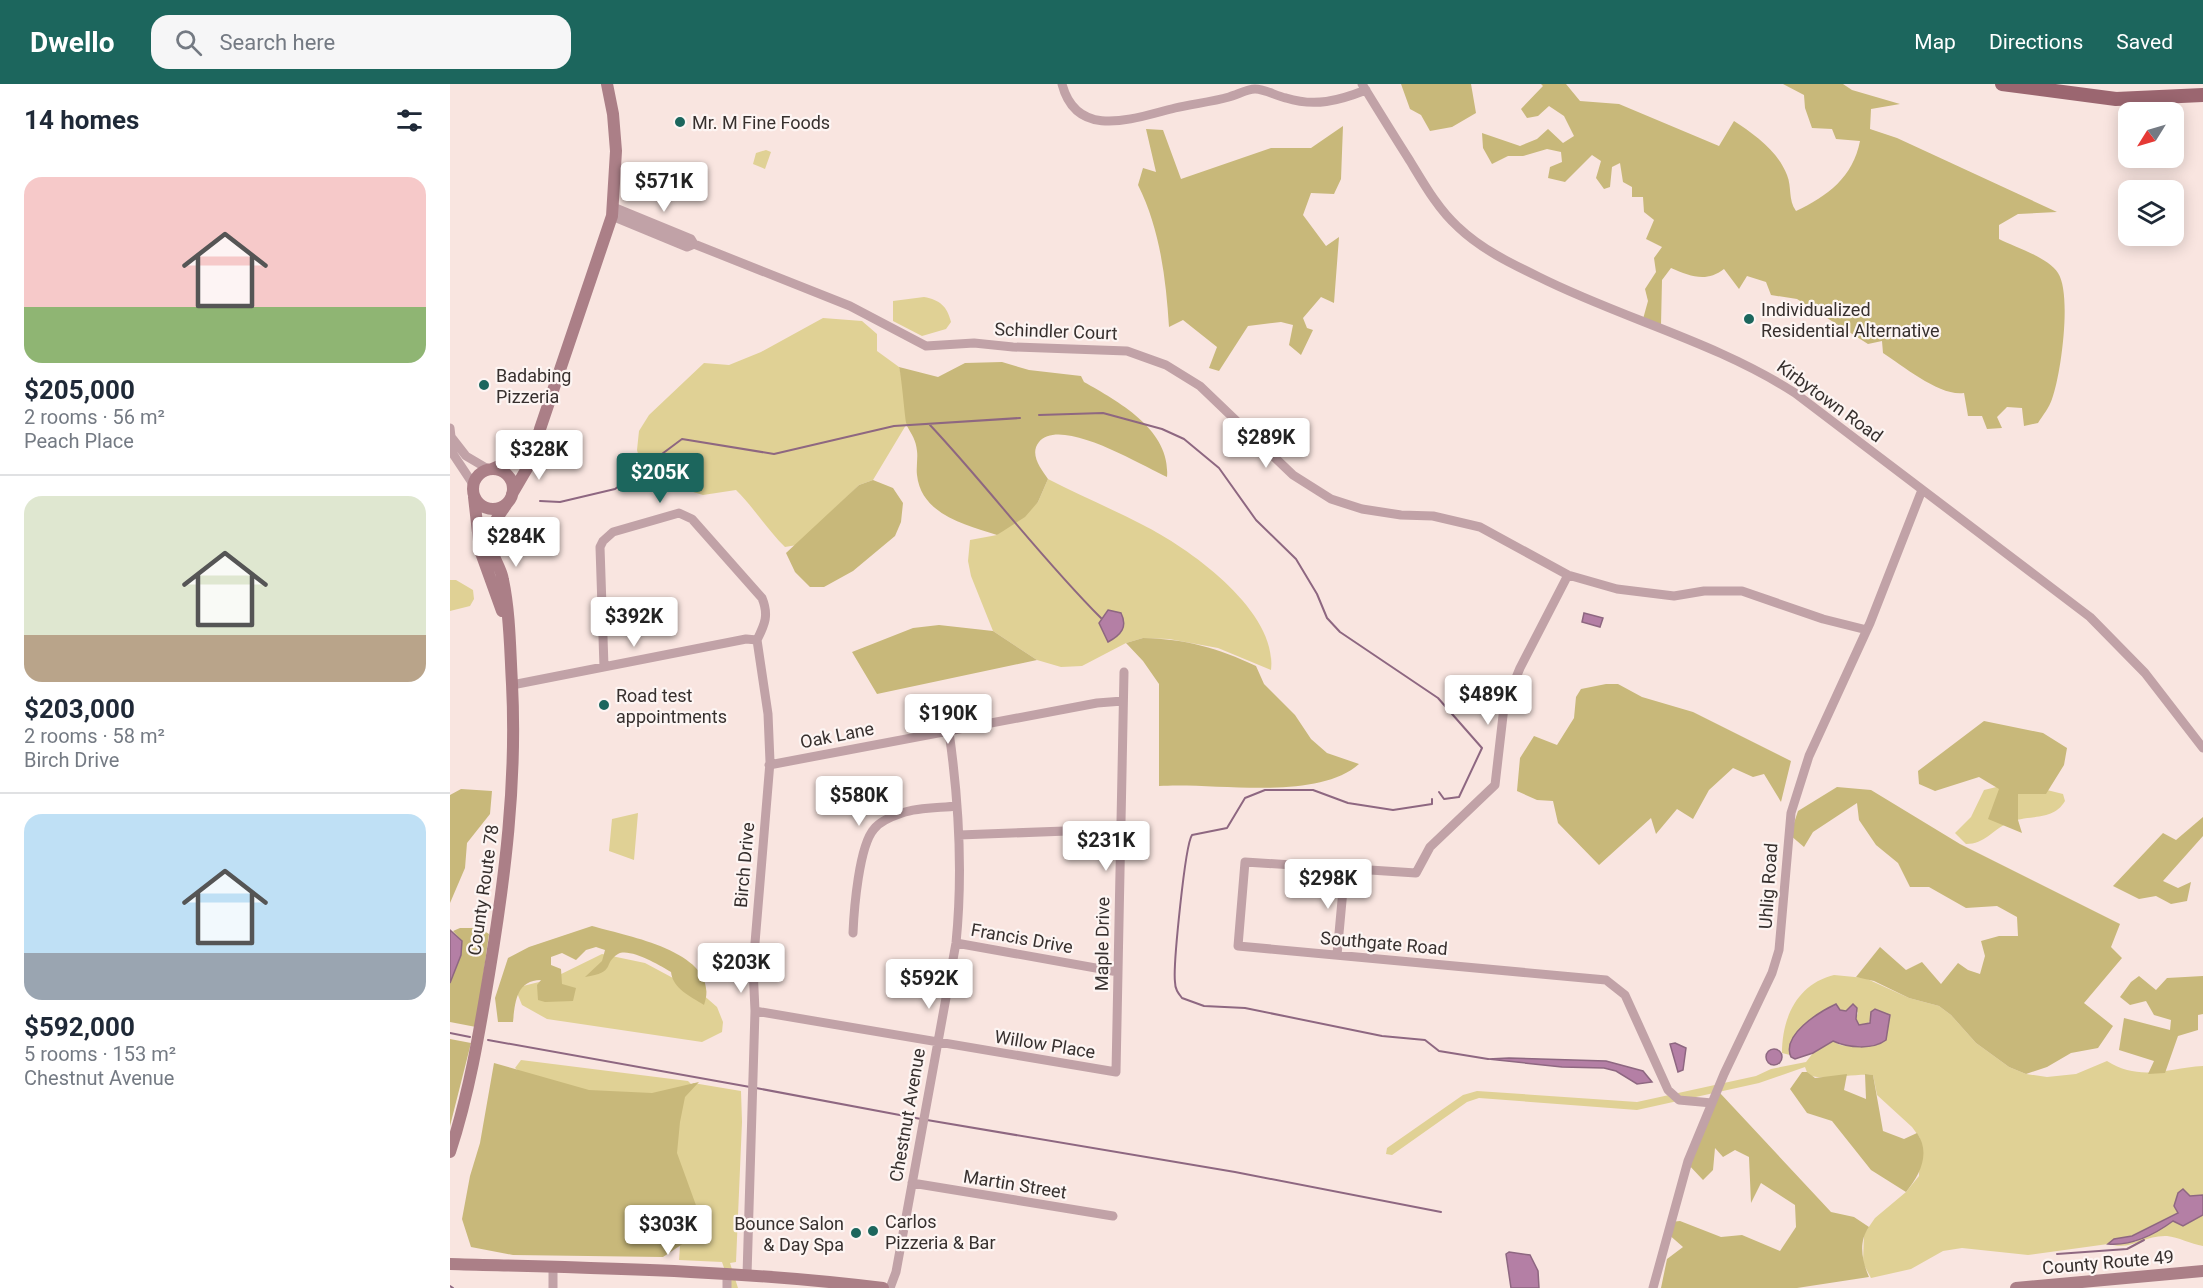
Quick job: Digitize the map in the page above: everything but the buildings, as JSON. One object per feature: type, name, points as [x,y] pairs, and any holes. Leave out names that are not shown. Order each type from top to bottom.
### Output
[{"type":"main road","points":[[2002,84],[2116,99],[2203,95]]},
{"type":"street","points":[[473,491],[478,475],[512,461],[523,453],[540,429],[612,211],[616,151],[613,114],[607,84]]},
{"type":"street","points":[[1062,84],[1069,103],[1080,113],[1106,122],[1226,98],[1256,87],[1293,100],[1317,104],[1345,98],[1364,87]]},
{"type":"street","name":"Kirbytown Road","points":[[1364,87],[1434,199],[1448,218],[1468,236],[1497,256],[1564,290],[1716,351],[1767,375],[1817,408],[2097,623],[2145,673],[2203,748]]},
{"type":"street","name":"Schindler Court","points":[[612,211],[687,247],[694,244],[850,306],[926,346],[974,343],[1013,347],[1127,351],[1156,362],[1200,386],[1293,476],[1331,499],[1362,509],[1401,516],[1432,516],[1480,527],[1568,575],[1646,594],[1674,596],[1704,591],[1742,591],[1823,619],[1867,630]]},
{"type":"street","name":"County Route 78","points":[[450,1152],[466,1101],[501,902],[511,808],[512,685],[503,578],[490,543],[493,525],[536,453],[540,429]]},
{"type":"street","points":[[451,434],[466,456],[508,476],[509,499],[488,509],[473,491],[456,461],[451,434]]},
{"type":"street","name":"Uhlig Road","points":[[1653,1288],[1684,1172],[1712,1103],[1767,983],[1779,950],[1783,921],[1786,853],[1795,798],[1809,756],[1867,630],[1922,490]]},
{"type":"street","name":"County Route 78","points":[[473,491],[480,550],[507,629]]},
{"type":"street","points":[[512,685],[604,667],[746,639],[757,640],[765,622],[767,610],[762,598],[692,519],[679,513],[613,532],[600,547],[604,667]]},
{"type":"street","name":"Southgate Road","points":[[1568,575],[1520,668],[1504,707],[1495,785],[1430,847],[1416,873],[1245,862],[1238,945],[1606,981],[1625,994],[1668,1090],[1679,1100],[1712,1103]]},
{"type":"street","name":"Birch Drive","points":[[747,1275],[755,1011],[753,967],[769,765],[768,714],[757,640]]},
{"type":"street","name":"Maple Drive","points":[[1116,1072],[1124,672]]},
{"type":"street","name":"Oak Lane","points":[[769,765],[856,747],[1123,700]]},
{"type":"street","name":"Chestnut Avenue","points":[[890,1288],[896,1272],[956,943],[960,899],[959,835],[949,732]]},
{"type":"street","points":[[853,933],[855,897],[867,842],[874,829],[886,820],[904,812],[957,806]]},
{"type":"street","points":[[959,835],[1120,829]]},
{"type":"street","points":[[1337,955],[1345,868]]},
{"type":"street","name":"Francis Drive","points":[[956,943],[1118,972]]},
{"type":"street","name":"Willow Place","points":[[755,1011],[1116,1072]]},
{"type":"street","name":"Martin Street","points":[[912,1183],[1113,1216]]},
{"type":"street","points":[[450,1264],[747,1275],[883,1288]]},
{"type":"street","points":[[553,1267],[553,1288]]},
{"type":"street","name":"County Route 49","points":[[2016,1288],[2203,1271]]},
{"type":"street","points":[[726,1274],[726,1288]]},
{"type":"shaded area","points":[[1401,84],[1471,84],[1476,113],[1452,127],[1430,131],[1421,115],[1410,109]]},
{"type":"shaded area","points":[[1541,84],[1566,84],[1580,101],[1619,104],[1719,146],[1734,121],[1757,137],[1778,158],[1787,175],[1796,211],[1819,199],[1837,184],[1852,165],[1860,141],[1836,139],[1832,129],[1812,128],[1805,108],[1804,95],[1783,84],[1843,84],[1852,90],[1900,104],[1871,109],[1870,129],[1897,138],[2057,212],[2018,214],[1999,225],[1999,239],[2047,262],[2058,273],[2062,283],[2065,316],[2062,354],[2055,388],[2046,411],[2038,423],[2024,426],[2022,408],[2007,407],[1997,417],[2002,428],[1987,429],[1982,416],[1968,416],[1964,393],[1944,390],[1911,372],[1883,353],[1882,341],[1868,344],[1797,299],[1771,295],[1766,282],[1747,276],[1739,289],[1724,269],[1711,276],[1698,277],[1671,268],[1662,280],[1661,325],[1643,319],[1648,301],[1645,289],[1656,272],[1654,258],[1662,247],[1646,239],[1654,220],[1644,212],[1643,197],[1632,197],[1632,187],[1623,182],[1620,163],[1612,167],[1610,187],[1604,189],[1596,178],[1601,161],[1592,155],[1565,182],[1548,178],[1550,167],[1562,162],[1561,152],[1547,149],[1523,156],[1508,156],[1492,164],[1483,148],[1482,133],[1520,146],[1537,139],[1548,129],[1563,143],[1574,136],[1564,116],[1549,106],[1538,116],[1527,118],[1521,109],[1543,86]]},
{"type":"shaded area","points":[[1343,126],[1341,179],[1334,194],[1311,193],[1303,215],[1326,246],[1339,237],[1334,303],[1321,297],[1303,318],[1307,328],[1313,330],[1301,355],[1289,345],[1293,325],[1281,322],[1248,326],[1219,371],[1209,368],[1217,347],[1183,320],[1169,327],[1161,254],[1152,219],[1138,185],[1143,168],[1156,172],[1146,129],[1163,130],[1181,179],[1271,148],[1311,148]]},
{"type":"shaded area","points":[[766,150],[771,152],[765,169],[753,164],[756,153]]},
{"type":"shaded area","points":[[672,172],[675,180],[659,187],[655,179]]},
{"type":"shaded area","points":[[924,297],[939,302],[945,308],[951,322],[946,329],[922,336],[893,321],[893,301]]},
{"type":"shaded area","points":[[823,318],[862,321],[877,334],[877,351],[899,367],[908,400],[906,425],[873,480],[859,485],[797,545],[785,547],[736,490],[703,495],[650,479],[642,469],[637,450],[639,431],[649,415],[704,363],[729,365],[761,352]]},
{"type":"shaded area","points":[[1002,362],[1029,370],[1081,376],[1084,382],[1127,408],[1152,432],[1161,445],[1166,460],[1167,477],[1121,454],[1083,439],[1065,435],[1050,436],[1039,442],[1035,451],[1037,461],[1048,479],[1038,502],[1025,517],[997,535],[947,516],[927,499],[920,488],[916,447],[906,423],[899,367],[938,377],[965,363]]},
{"type":"shaded area","points":[[1048,479],[1162,535],[1206,565],[1246,604],[1260,626],[1269,648],[1271,670],[1218,648],[1169,639],[1143,638],[1126,643],[1082,666],[1061,667],[1037,660],[993,631],[971,576],[968,561],[970,540],[997,535],[1038,502]]},
{"type":"shaded area","points":[[873,480],[893,488],[903,503],[901,522],[895,536],[853,571],[824,587],[810,587],[795,572],[786,553],[859,485]]},
{"type":"shaded area","points":[[450,580],[456,580],[473,590],[474,599],[470,606],[450,611]]},
{"type":"shaded area","points":[[1108,610],[1121,613],[1124,622],[1120,633],[1108,642],[1099,623]]},
{"type":"shaded area","points":[[1584,613],[1603,618],[1600,627],[1582,622]]},
{"type":"shaded area","points":[[939,625],[993,631],[1037,660],[877,694],[852,652],[913,628]]},
{"type":"shaded area","points":[[1143,638],[1173,640],[1201,646],[1256,666],[1264,684],[1295,715],[1311,739],[1327,753],[1359,764],[1340,776],[1292,787],[1159,786],[1159,684],[1143,661],[1126,643]]},
{"type":"shaded area","points":[[1618,684],[1642,697],[1693,712],[1791,761],[1781,802],[1764,774],[1753,777],[1733,768],[1709,790],[1693,819],[1677,809],[1656,834],[1651,818],[1599,865],[1558,823],[1553,801],[1537,800],[1517,791],[1520,758],[1534,736],[1557,745],[1574,718],[1576,697],[1581,689]]},
{"type":"shaded area","points":[[1984,721],[2043,733],[2067,748],[2064,765],[2046,794],[2018,794],[2018,820],[2022,833],[1988,819],[1999,789],[1979,777],[1935,791],[1919,784],[1918,771]]},
{"type":"shaded area","points":[[2009,784],[2023,784],[2063,794],[2065,801],[2054,812],[2015,820],[1978,842],[1966,844],[1955,833],[1971,817],[1984,790]]},
{"type":"shaded area","points":[[1837,787],[1871,790],[1960,844],[2120,924],[2111,947],[2122,958],[2084,1003],[2113,1026],[2098,1048],[2071,1053],[2047,1067],[2026,1074],[2009,1067],[1976,1043],[1951,1015],[1939,1006],[1909,998],[1874,981],[1856,977],[1880,947],[1906,970],[1922,962],[1941,984],[1958,963],[1980,974],[1985,956],[1981,941],[1999,936],[2018,936],[2017,917],[1997,906],[1966,908],[1929,887],[1910,887],[1898,863],[1876,845],[1859,820],[1857,803],[1813,832],[1804,847],[1790,835],[1798,811]]},
{"type":"shaded area","points":[[461,789],[492,791],[490,814],[467,843],[465,868],[450,903],[450,795]]},
{"type":"shaded area","points":[[638,813],[634,860],[609,851],[612,819]]},
{"type":"shaded area","points":[[2203,817],[2203,836],[2163,881],[2178,888],[2191,882],[2187,901],[2171,904],[2156,896],[2139,899],[2113,886],[2163,833],[2176,840]]},
{"type":"shaded area","points":[[592,926],[647,941],[686,959],[699,972],[706,987],[704,1005],[679,988],[671,972],[630,953],[618,954],[601,973],[585,977],[602,961],[605,950],[596,947],[586,950],[576,960],[562,953],[551,957],[551,965],[561,969],[562,984],[576,988],[573,1001],[538,1000],[537,985],[541,980],[533,981],[526,984],[518,994],[513,1022],[498,1022],[495,998],[508,958],[529,947]]},
{"type":"shaded area","points":[[460,928],[479,928],[489,934],[476,1027],[450,1022],[450,983],[461,955],[462,941],[453,931]]},
{"type":"shaded area","points":[[450,930],[462,941],[461,955],[450,983]]},
{"type":"shaded area","points":[[602,954],[645,963],[701,993],[717,1007],[723,1022],[722,1032],[702,1042],[547,1019],[522,1005],[515,988],[551,979]]},
{"type":"shaded area","points":[[1834,975],[1865,978],[1909,998],[1939,1006],[1951,1015],[1976,1043],[2009,1067],[2026,1074],[2047,1077],[2076,1074],[2107,1061],[2131,1071],[2143,1072],[2203,1066],[2203,1195],[2189,1196],[2182,1189],[2178,1213],[2132,1236],[2114,1239],[2135,1242],[2174,1221],[2183,1226],[2203,1215],[2203,1246],[2176,1238],[2159,1236],[2124,1246],[2108,1244],[2028,1255],[1962,1248],[1943,1251],[1911,1269],[1871,1278],[1863,1263],[1864,1234],[1875,1218],[1906,1192],[1919,1176],[1920,1138],[1912,1127],[1877,1095],[1873,1075],[1814,1077],[1808,1075],[1805,1067],[1759,1083],[1637,1110],[1479,1098],[1467,1102],[1392,1155],[1386,1154],[1387,1148],[1463,1095],[1477,1091],[1637,1102],[1756,1076],[1771,1069],[1806,1062],[1813,1053],[1833,1041],[1840,1045],[1859,1047],[1886,1014],[1873,1018],[1865,1026],[1859,1025],[1856,1018],[1858,1013],[1853,1004],[1846,1011],[1840,1010],[1789,1052],[1790,1055],[1782,1053],[1785,1027],[1794,1004],[1810,986]]},
{"type":"shaded area","points":[[2139,976],[2156,990],[2167,978],[2203,976],[2203,1014],[2198,1015],[2198,1030],[2178,1036],[2165,1073],[2148,1074],[2154,1061],[2119,1050],[2124,1018],[2170,1030],[2171,1020],[2154,1015],[2146,1001],[2130,1005],[2120,997],[2131,982]]},
{"type":"shaded area","points":[[1836,1004],[1840,1010],[1846,1011],[1853,1004],[1857,1008],[1856,1019],[1859,1025],[1870,1023],[1871,1012],[1875,1009],[1890,1015],[1886,1040],[1867,1047],[1833,1041],[1813,1053],[1795,1059],[1791,1057],[1789,1049],[1796,1033],[1812,1018]]},
{"type":"shaded area","points":[[450,1039],[471,1043],[450,1126]]},
{"type":"shaded area","points":[[1675,1043],[1686,1048],[1683,1070],[1678,1072],[1670,1044]]},
{"type":"shaded area","points":[[1771,1049],[1777,1049],[1782,1057],[1780,1063],[1771,1065],[1766,1060],[1766,1054]]},
{"type":"shaded area","points":[[1488,1059],[1606,1061],[1643,1071],[1652,1082],[1637,1084],[1616,1071],[1604,1068],[1562,1067]]},
{"type":"shaded area","points":[[521,1060],[688,1081],[692,1085],[693,1083],[741,1091],[742,1122],[736,1262],[730,1263],[738,1288],[731,1288],[722,1262],[679,1260],[683,1203],[515,1068]]},
{"type":"shaded area","points":[[494,1063],[589,1090],[652,1093],[699,1082],[685,1097],[677,1153],[697,1208],[694,1233],[687,1241],[663,1257],[513,1255],[471,1247],[462,1219],[470,1176],[480,1143]]},
{"type":"shaded area","points":[[1802,1072],[1807,1072],[1815,1078],[1847,1074],[1844,1090],[1866,1099],[1865,1074],[1873,1075],[1883,1131],[1904,1139],[1917,1133],[1923,1148],[1922,1164],[1906,1192],[1871,1170],[1832,1121],[1807,1113],[1790,1089]]},
{"type":"shaded area","points":[[1720,1093],[1831,1212],[1854,1217],[1869,1227],[1863,1239],[1862,1252],[1869,1277],[1797,1288],[1661,1288],[1667,1259],[1683,1247],[1667,1233],[1670,1222],[1680,1221],[1721,1237],[1742,1235],[1780,1251],[1796,1227],[1795,1205],[1761,1183],[1751,1203],[1749,1157],[1735,1150],[1723,1157],[1715,1148],[1713,1170],[1703,1180],[1687,1163]]},
{"type":"shaded area","points":[[2183,1189],[2190,1196],[2203,1195],[2203,1215],[2183,1226],[2173,1221],[2158,1231],[2134,1241],[2108,1244],[2114,1239],[2132,1236],[2178,1213],[2174,1206],[2178,1193]]},
{"type":"shaded area","points":[[1509,1252],[1530,1255],[1538,1271],[1539,1288],[1511,1288],[1506,1254]]},
{"type":"waterway","points":[[1039,415],[1103,413],[1162,429],[1184,439],[1219,468],[1256,520],[1296,559],[1317,594],[1327,618],[1340,632],[1438,698],[1482,748],[1459,797],[1444,799],[1439,792]]},
{"type":"waterway","points":[[540,501],[560,502],[615,489],[682,439],[774,454],[894,426],[1020,418]]},
{"type":"waterway","points":[[930,425],[1101,618]]},
{"type":"waterway","points":[[1432,799],[1432,804],[1393,810],[1348,803],[1313,790],[1265,790],[1245,798],[1227,828],[1192,835],[1180,906],[1176,987],[1182,998],[1204,1006],[1245,1008],[1382,1036],[1425,1040],[1439,1051],[1488,1059]]},
{"type":"waterway","points":[[450,1033],[470,1037]]},
{"type":"waterway","points":[[488,1040],[750,1087]]},
{"type":"waterway","points":[[756,1088],[921,1119]]},
{"type":"waterway","points":[[927,1120],[1235,1172],[1441,1212]]},
{"type":"waterway","points":[[2057,1254],[2127,1249],[2144,1240]]},
{"type":"place","name":"Mr. M Fine Foods","points":[[680,122]]},
{"type":"place","name":"Individualized Residential Alternative","points":[[1749,319]]},
{"type":"place","name":"Badabing Pizzeria","points":[[484,385]]},
{"type":"place","name":"Road test appointments","points":[[604,705]]},
{"type":"place","name":"Carlos Pizzeria & Bar","points":[[873,1231]]},
{"type":"place","name":"Bounce Salon & Day Spa","points":[[856,1233]]}]
